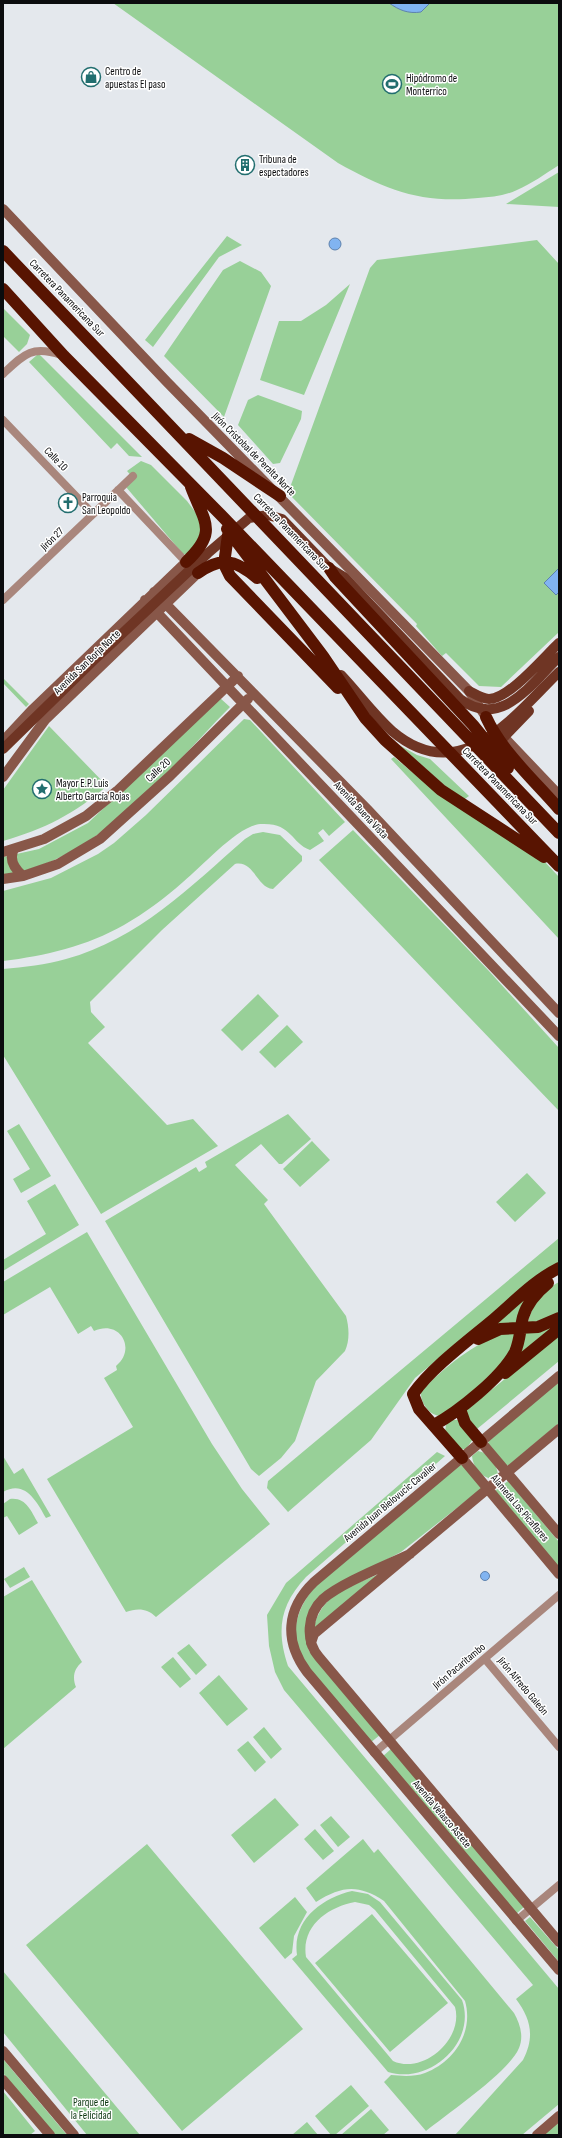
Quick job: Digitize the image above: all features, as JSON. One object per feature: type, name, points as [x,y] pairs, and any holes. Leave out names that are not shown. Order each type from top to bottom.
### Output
[{"type":"highway","name":"Carretera Panamericana Sur","points":[[3,251],[180,433],[559,833]]},
{"type":"highway","points":[[3,289],[64,356]]},
{"type":"highway","name":"Carretera Panamericana Sur","points":[[64,356],[221,515],[559,866]]},
{"type":"highway","points":[[180,433],[223,458],[280,496]]},
{"type":"highway","points":[[186,562],[201,547],[206,536],[206,520],[189,483]]},
{"type":"highway","points":[[221,515],[227,532],[323,656],[359,709]]},
{"type":"highway","points":[[228,535],[224,564],[230,576],[359,709],[385,740],[441,790],[559,866]]},
{"type":"highway","points":[[198,573],[215,563],[226,562],[238,564],[275,595]]},
{"type":"highway","points":[[329,568],[335,577],[473,725],[507,765],[518,789]]},
{"type":"highway","points":[[486,717],[501,743],[559,809]]},
{"type":"highway","points":[[462,1458],[419,1409],[413,1394],[437,1369],[540,1280],[559,1268]]},
{"type":"highway","points":[[434,1425],[460,1409],[506,1365],[515,1352],[524,1316],[529,1304],[539,1290],[559,1276]]},
{"type":"highway","points":[[437,1369],[458,1353],[490,1333],[500,1329],[538,1327],[559,1318]]},
{"type":"highway","points":[[472,1398],[559,1329]]},
{"type":"highway","points":[[460,1409],[465,1424],[481,1442]]},
{"type":"main road","name":"Jirón Cristobal de Peralta Norte","points":[[3,209],[173,388],[469,691],[486,717],[559,795]]},
{"type":"main road","points":[[3,749],[94,660],[228,535],[249,518],[260,515],[276,516],[289,524],[329,568],[344,577],[468,706],[490,711],[503,708],[559,657]]},
{"type":"main road","name":"Avenida San Borja Norte","points":[[3,741],[145,600],[186,562]]},
{"type":"main road","name":"Avenida San Borja Norte","points":[[3,777],[45,720],[165,603],[198,573]]},
{"type":"main road","name":"Avenida Buena Vista","points":[[154,592],[255,693],[558,1012]]},
{"type":"main road","name":"Avenida Buena Vista","points":[[145,600],[559,1036]]},
{"type":"main road","points":[[469,691],[488,699],[498,698],[516,684],[559,643]]},
{"type":"main road","points":[[323,656],[391,730],[420,748],[437,753],[455,752],[487,740],[523,708],[559,672]]},
{"type":"main road","name":"Calle 20","points":[[3,852],[44,839],[86,816],[116,791],[238,676]]},
{"type":"main road","points":[[504,737],[559,681]]},
{"type":"main road","name":"Calle 20","points":[[3,879],[23,876],[58,864],[100,839],[170,776],[255,693]]},
{"type":"main road","points":[[14,849],[12,853],[13,864],[23,876]]},
{"type":"main road","points":[[545,1021],[558,1012]]},
{"type":"main road","name":"Avenida Juan Bielovucic Cavalier","points":[[307,1672],[296,1657],[291,1635],[294,1613],[306,1590],[559,1376]]},
{"type":"main road","points":[[311,1645],[314,1634],[559,1429]]},
{"type":"main road","name":"Alameda Los Picaflores","points":[[481,1442],[559,1534]]},
{"type":"main road","name":"Alameda Los Picaflores","points":[[462,1458],[559,1574]]},
{"type":"main road","points":[[311,1645],[311,1621],[315,1610],[323,1599],[342,1587],[410,1554]]},
{"type":"main road","name":"Avenida Velasco Astete","points":[[311,1645],[319,1657],[559,1942]]},
{"type":"main road","name":"Avenida Velasco Astete","points":[[307,1672],[559,1970]]},
{"type":"main road","points":[[3,2051],[74,2135]]},
{"type":"main road","points":[[3,2080],[50,2135]]},
{"type":"main road","points":[[537,2135],[559,2116]]},
{"type":"street","points":[[3,374],[21,357],[32,351],[43,350],[64,356]]},
{"type":"street","name":"Calle 10","points":[[3,420],[94,514]]},
{"type":"street","name":"Jirón 27","points":[[3,600],[133,476]]},
{"type":"street","points":[[118,490],[186,562]]},
{"type":"street","name":"Jirón Pacaritambo","points":[[374,1753],[559,1596]]},
{"type":"street","name":"Jirón Alfredo Galeón","points":[[485,1659],[559,1747]]},
{"type":"street","points":[[516,1921],[559,1885]]},
{"type":"green space","name":"Hipódromo de Monterrico","points":[[113,3],[559,3],[559,165],[522,188],[507,194],[493,197],[439,199],[422,197],[389,188],[338,163]]},
{"type":"green space","points":[[559,172],[559,207],[506,204]]},
{"type":"green space","points":[[227,236],[242,245],[219,257],[153,347],[145,340]]},
{"type":"green space","points":[[537,240],[559,264],[559,632],[501,687],[479,686],[446,653],[442,656],[416,626],[417,624],[288,493],[370,268],[377,260]]},
{"type":"green space","points":[[240,261],[261,272],[271,286],[224,417],[164,356],[223,270]]},
{"type":"green space","points":[[350,284],[304,395],[260,380],[279,321],[301,321],[326,305]]},
{"type":"green space","points":[[3,308],[30,335],[27,344],[19,352],[3,336]]},
{"type":"green space","points":[[37,355],[40,355],[142,457],[129,456],[117,443],[111,449],[29,362]]},
{"type":"green space","points":[[258,395],[302,411],[301,419],[280,463],[273,464],[238,425],[248,400]]},
{"type":"green space","points":[[141,461],[151,465],[187,501],[199,517],[201,534],[189,555],[183,554],[126,487],[134,479],[127,471]]},
{"type":"green space","points":[[3,678],[29,704],[26,707],[3,683]]},
{"type":"green space","points":[[220,698],[230,707],[156,785],[100,833],[70,852],[37,867],[3,875],[3,857],[39,849],[88,823]]},
{"type":"green space","points":[[244,719],[250,720],[345,822],[329,836],[323,829],[318,833],[324,841],[310,850],[279,827],[262,824],[253,826],[232,838],[162,899],[124,925],[95,939],[65,949],[3,961],[3,891],[51,878],[98,854],[114,843],[146,815]]},
{"type":"green space","points":[[49,726],[107,786],[83,805],[58,820],[46,826],[3,841],[3,790]]},
{"type":"green space","points":[[399,745],[417,755],[430,759],[469,796],[462,801]]},
{"type":"green space","points":[[394,757],[430,787],[545,862],[559,877],[559,939],[391,759]]},
{"type":"green space","points":[[353,830],[488,970],[559,1048],[559,1111],[319,860]]},
{"type":"green space","points":[[263,832],[280,835],[302,856],[302,861],[273,889],[263,884],[247,866],[235,864],[162,930],[90,1002],[91,1012],[105,1027],[88,1043],[167,1125],[193,1119],[218,1146],[101,1214],[3,1055],[3,969],[35,966],[66,959],[117,939],[162,910],[245,839],[253,834]]},
{"type":"green space","points":[[258,994],[279,1016],[242,1051],[221,1030]]},
{"type":"green space","points":[[287,1025],[303,1042],[275,1068],[259,1052]]},
{"type":"green space","points":[[288,1114],[311,1139],[282,1164],[279,1164],[261,1144],[235,1165],[268,1200],[264,1204],[346,1316],[348,1338],[345,1351],[316,1381],[295,1441],[281,1458],[259,1476],[251,1469],[105,1221],[196,1167],[199,1172],[207,1167],[205,1162]]},
{"type":"green space","points":[[19,1124],[51,1176],[21,1193],[13,1179],[30,1169],[7,1131]]},
{"type":"green space","points":[[312,1141],[330,1160],[300,1187],[283,1169]]},
{"type":"green space","points":[[527,1173],[546,1193],[515,1222],[496,1202]]},
{"type":"green space","points":[[55,1184],[79,1225],[3,1271],[3,1260],[46,1234],[27,1201]]},
{"type":"green space","points":[[87,1232],[212,1444],[242,1489],[270,1524],[156,1617],[145,1610],[126,1612],[47,1479],[133,1427],[104,1378],[117,1370],[116,1366],[122,1359],[125,1352],[123,1338],[118,1332],[111,1329],[103,1328],[94,1331],[91,1326],[78,1334],[50,1287],[3,1315],[3,1282]]},
{"type":"green space","points":[[559,1238],[559,1263],[415,1378],[371,1440],[288,1512],[267,1488],[268,1481]]},
{"type":"green space","points":[[559,1282],[559,1312],[547,1319],[528,1323],[532,1311],[539,1299],[548,1289]]},
{"type":"green space","points":[[531,1292],[518,1323],[489,1328]]},
{"type":"green space","points":[[559,1324],[515,1361],[525,1333]]},
{"type":"green space","points":[[507,1332],[517,1335],[507,1358],[462,1402],[441,1416],[433,1414],[426,1408],[422,1400],[421,1392],[430,1383],[471,1349],[483,1342]]},
{"type":"green space","points":[[559,1335],[559,1361],[477,1429],[463,1413]]},
{"type":"green space","points":[[559,1381],[559,1423],[509,1465],[505,1465],[488,1444],[489,1441]]},
{"type":"green space","points":[[452,1420],[458,1420],[473,1439],[466,1449],[461,1449],[445,1432],[446,1425]]},
{"type":"green space","points":[[478,1451],[489,1456],[496,1466],[498,1474],[491,1479],[480,1473],[474,1464],[472,1456]]},
{"type":"green space","points":[[437,1452],[445,1456],[306,1577],[297,1587],[286,1608],[283,1618],[282,1641],[288,1666],[559,1989],[559,2104],[522,2135],[455,2135],[523,2060],[529,2044],[530,2028],[525,2014],[516,1999],[533,1985],[284,1690],[275,1672],[269,1646],[267,1615],[286,1583]]},
{"type":"green space","points":[[3,1456],[14,1474],[23,1468],[51,1516],[46,1518],[39,1505],[24,1490],[18,1488],[3,1492]]},
{"type":"green space","points":[[460,1465],[464,1465],[481,1486],[481,1489],[401,1552],[326,1591],[306,1638],[309,1651],[380,1735],[370,1743],[314,1675],[303,1659],[297,1644],[296,1626],[298,1617],[301,1608],[317,1585]]},
{"type":"green space","points":[[508,1481],[559,1542],[559,1569],[495,1491]]},
{"type":"green space","points":[[10,1499],[20,1500],[24,1503],[38,1523],[19,1535],[7,1516],[3,1518],[3,1504]]},
{"type":"green space","points":[[24,1567],[30,1577],[10,1588],[4,1579]]},
{"type":"green space","points":[[379,1574],[313,1630],[317,1618],[323,1608],[337,1593]]},
{"type":"green space","points":[[32,1580],[82,1662],[74,1673],[76,1687],[3,1749],[3,1597]]},
{"type":"green space","points":[[189,1644],[207,1665],[196,1675],[177,1653]]},
{"type":"green space","points":[[173,1657],[191,1679],[180,1688],[161,1667]]},
{"type":"green space","points":[[219,1675],[248,1709],[227,1726],[199,1693]]},
{"type":"green space","points":[[264,1727],[282,1749],[271,1759],[253,1737]]},
{"type":"green space","points":[[248,1741],[266,1762],[255,1772],[237,1750]]},
{"type":"green space","points":[[391,1749],[524,1907],[515,1915],[382,1757]]},
{"type":"green space","points":[[275,1798],[299,1825],[254,1863],[231,1835]]},
{"type":"green space","points":[[331,1816],[350,1837],[338,1847],[320,1825]]},
{"type":"green space","points":[[315,1829],[334,1851],[323,1860],[304,1839]]},
{"type":"green space","points":[[363,1839],[374,1853],[378,1849],[514,2013],[521,2030],[519,2048],[513,2058],[503,2069],[477,2092],[426,2131],[384,2082],[391,2075],[412,2076],[425,2073],[435,2068],[453,2054],[464,2035],[467,2024],[465,2001],[384,1901],[366,1892],[350,1889],[334,1893],[316,1902],[306,1888]]},
{"type":"green space","points":[[147,1844],[303,2029],[182,2131],[26,1945]]},
{"type":"green space","points":[[352,1891],[368,1894],[380,1902],[462,2000],[465,2016],[463,2031],[456,2045],[446,2057],[434,2066],[419,2072],[404,2074],[388,2072],[292,1959],[297,1955],[299,1931],[304,1921],[311,1912],[320,1905],[341,1894]],"holes":[[[355,1902],[369,1905],[375,1910],[455,2007],[456,2019],[453,2031],[447,2042],[439,2051],[428,2059],[417,2063],[405,2064],[393,2061],[306,1957],[306,1946],[312,1927],[326,1913],[335,1908]]]},
{"type":"green space","points":[[295,1897],[307,1912],[294,1936],[292,1953],[285,1959],[259,1928]]},
{"type":"green space","points":[[372,1914],[448,2003],[390,2052],[315,1963]]},
{"type":"green space","points":[[530,1917],[559,1950],[559,1962],[525,1921]]},
{"type":"green space","name":"Parque de la Felicidad","points":[[3,1971],[140,2135],[87,2135],[3,2032]]},
{"type":"green space","points":[[3,2059],[67,2135],[54,2135],[3,2073]]},
{"type":"green space","points":[[351,2085],[369,2106],[335,2135],[331,2135],[315,2116]]},
{"type":"green space","points":[[3,2091],[35,2131],[30,2135],[3,2135]]},
{"type":"green space","points":[[371,2109],[389,2130],[383,2135],[341,2135]]},
{"type":"green space","points":[[559,2121],[559,2135],[546,2135],[544,2133]]},
{"type":"green space","points":[[307,2122],[318,2135],[292,2135]]},
{"type":"water","points":[[389,3],[430,3],[421,12],[412,12],[396,8]]},
{"type":"water","points":[[333,238],[337,238],[341,244],[337,250],[333,250],[329,246],[329,242]]},
{"type":"water","points":[[559,568],[559,592],[556,595],[544,583]]},
{"type":"water","points":[[485,1571],[490,1576],[485,1581],[480,1576]]},
{"type":"place","name":"Centro de apuestas El paso","points":[[91,77]]},
{"type":"place","name":"Hipódromo de Monterrico","points":[[392,84]]},
{"type":"place","name":"Tribuna de espectadores","points":[[245,165]]},
{"type":"place","name":"Parroquia San Leopoldo","points":[[68,503]]},
{"type":"place","name":"Mayor E.P. Luis Alberto García Rojas","points":[[42,789]]}]
